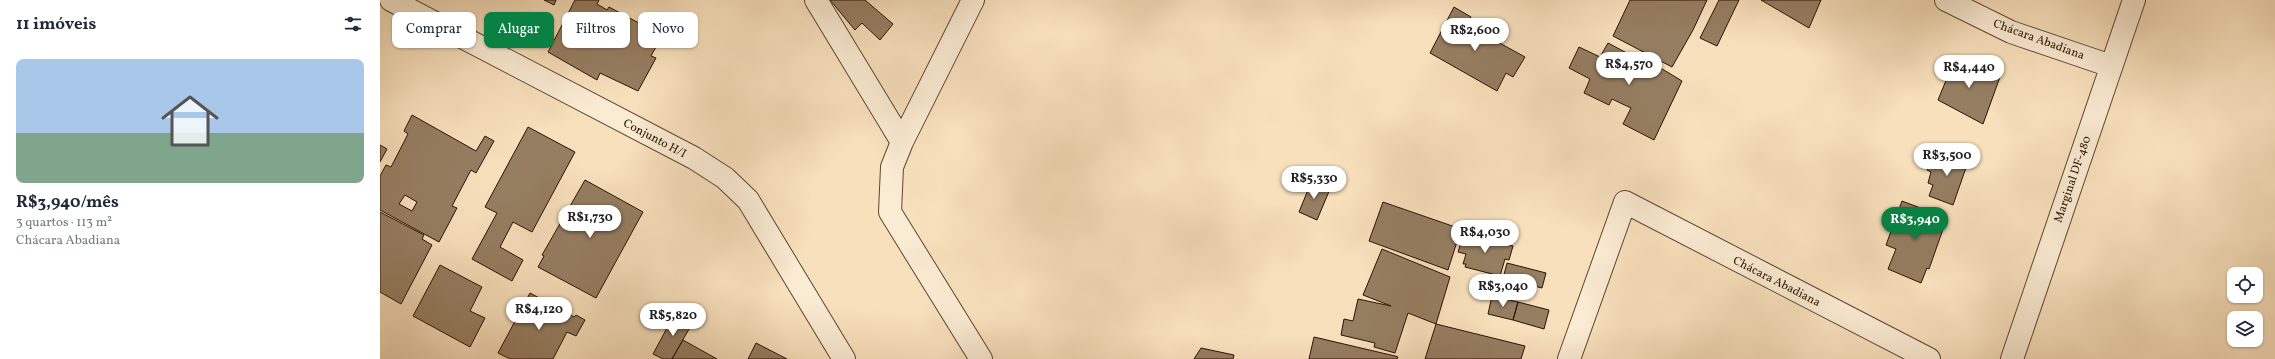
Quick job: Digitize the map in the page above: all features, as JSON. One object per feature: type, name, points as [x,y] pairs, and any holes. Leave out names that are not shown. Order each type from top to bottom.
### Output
[{"type":"street","name":"Conjunto H/I","points":[[391,0],[694,158],[725,178],[748,200],[844,359]]},
{"type":"street","points":[[816,0],[902,142]]},
{"type":"street","points":[[973,0],[902,142],[892,167],[890,212],[981,359]]},
{"type":"street","name":"Chácara Abadiana","points":[[1946,0],[2011,32],[2111,66]]},
{"type":"street","name":"Marginal DF-480","points":[[2012,359],[2134,0]]},
{"type":"street","name":"Chácara Abadiana","points":[[1568,359],[1626,202],[1929,359]]},
{"type":"building","points":[[544,0],[556,0],[554,5]]},
{"type":"building","points":[[575,0],[599,0],[597,4],[607,10],[609,7],[618,12],[569,12]]},
{"type":"building","points":[[830,0],[865,0],[893,24],[880,40],[862,23],[855,30]]},
{"type":"building","points":[[1630,0],[1707,0],[1693,30],[1672,67],[1613,36]]},
{"type":"building","points":[[1719,0],[1739,0],[1717,46],[1700,38]]},
{"type":"building","points":[[1761,0],[1821,0],[1809,28]]},
{"type":"building","points":[[1454,7],[1471,17],[1467,25],[1525,57],[1513,77],[1506,73],[1497,91],[1430,53]]},
{"type":"building","points":[[630,18],[638,23],[638,48],[655,48],[651,56],[656,58],[638,91],[600,73],[597,80],[548,52],[550,48],[554,48],[554,40],[562,25],[562,48],[630,48]]},
{"type":"building","points":[[1608,43],[1653,67],[1654,64],[1682,81],[1654,140],[1623,124],[1631,108],[1612,99],[1609,105],[1584,93],[1590,79],[1569,68],[1579,47],[1600,57]]},
{"type":"building","points":[[1956,56],[2000,77],[1983,124],[1938,100]]},
{"type":"building","points":[[412,115],[476,151],[485,136],[494,141],[476,173],[471,170],[452,206],[457,208],[439,242],[380,210],[380,176],[386,165],[391,167],[408,134],[404,131]],"holes":[[[405,195],[417,202],[412,211],[399,204]]]},
{"type":"building","points":[[528,127],[575,152],[532,232],[513,222],[500,247],[523,260],[512,281],[472,259],[497,213],[485,207]]},
{"type":"building","points":[[380,145],[387,149],[380,162]]},
{"type":"building","points":[[1946,151],[1969,159],[1953,205],[1929,196],[1933,185],[1928,183],[1931,172],[1927,170],[1929,164],[1934,166],[1936,160],[1942,162]]},
{"type":"building","points":[[585,180],[643,212],[596,298],[538,267],[544,256],[542,255]]},
{"type":"building","points":[[1312,180],[1330,189],[1317,220],[1299,212]]},
{"type":"building","points":[[1902,201],[1947,218],[1929,269],[1927,268],[1921,283],[1888,269],[1896,249],[1886,245]]},
{"type":"building","points":[[1383,202],[1461,229],[1448,270],[1369,241]]},
{"type":"building","points":[[380,212],[424,235],[422,239],[432,245],[401,304],[380,292]]},
{"type":"building","points":[[1464,234],[1513,246],[1509,260],[1505,259],[1500,276],[1465,267],[1466,264],[1463,264],[1466,254],[1458,252]]},
{"type":"building","points":[[1382,249],[1450,277],[1436,324],[1408,313],[1395,353],[1374,347],[1375,343],[1341,335],[1344,319],[1353,321],[1358,299],[1391,306],[1363,295]]},
{"type":"building","points":[[1507,263],[1546,273],[1542,288],[1503,278]]},
{"type":"building","points":[[440,265],[482,287],[470,311],[485,318],[470,347],[413,316]]},
{"type":"building","points":[[530,293],[574,317],[576,315],[585,320],[576,336],[567,332],[553,359],[510,359],[498,353]]},
{"type":"building","points":[[1492,296],[1518,302],[1513,320],[1488,314]]},
{"type":"building","points":[[1518,302],[1549,310],[1544,329],[1513,320]]},
{"type":"building","points":[[675,313],[693,322],[672,359],[663,359],[653,354]]},
{"type":"building","points":[[1436,324],[1525,346],[1521,359],[1425,359]]},
{"type":"building","points":[[1314,337],[1398,357],[1397,359],[1309,359]]},
{"type":"building","points":[[683,340],[717,359],[672,359]]},
{"type":"building","points":[[756,343],[787,359],[748,359]]},
{"type":"building","points":[[1201,348],[1234,355],[1233,359],[1194,359]]}]
